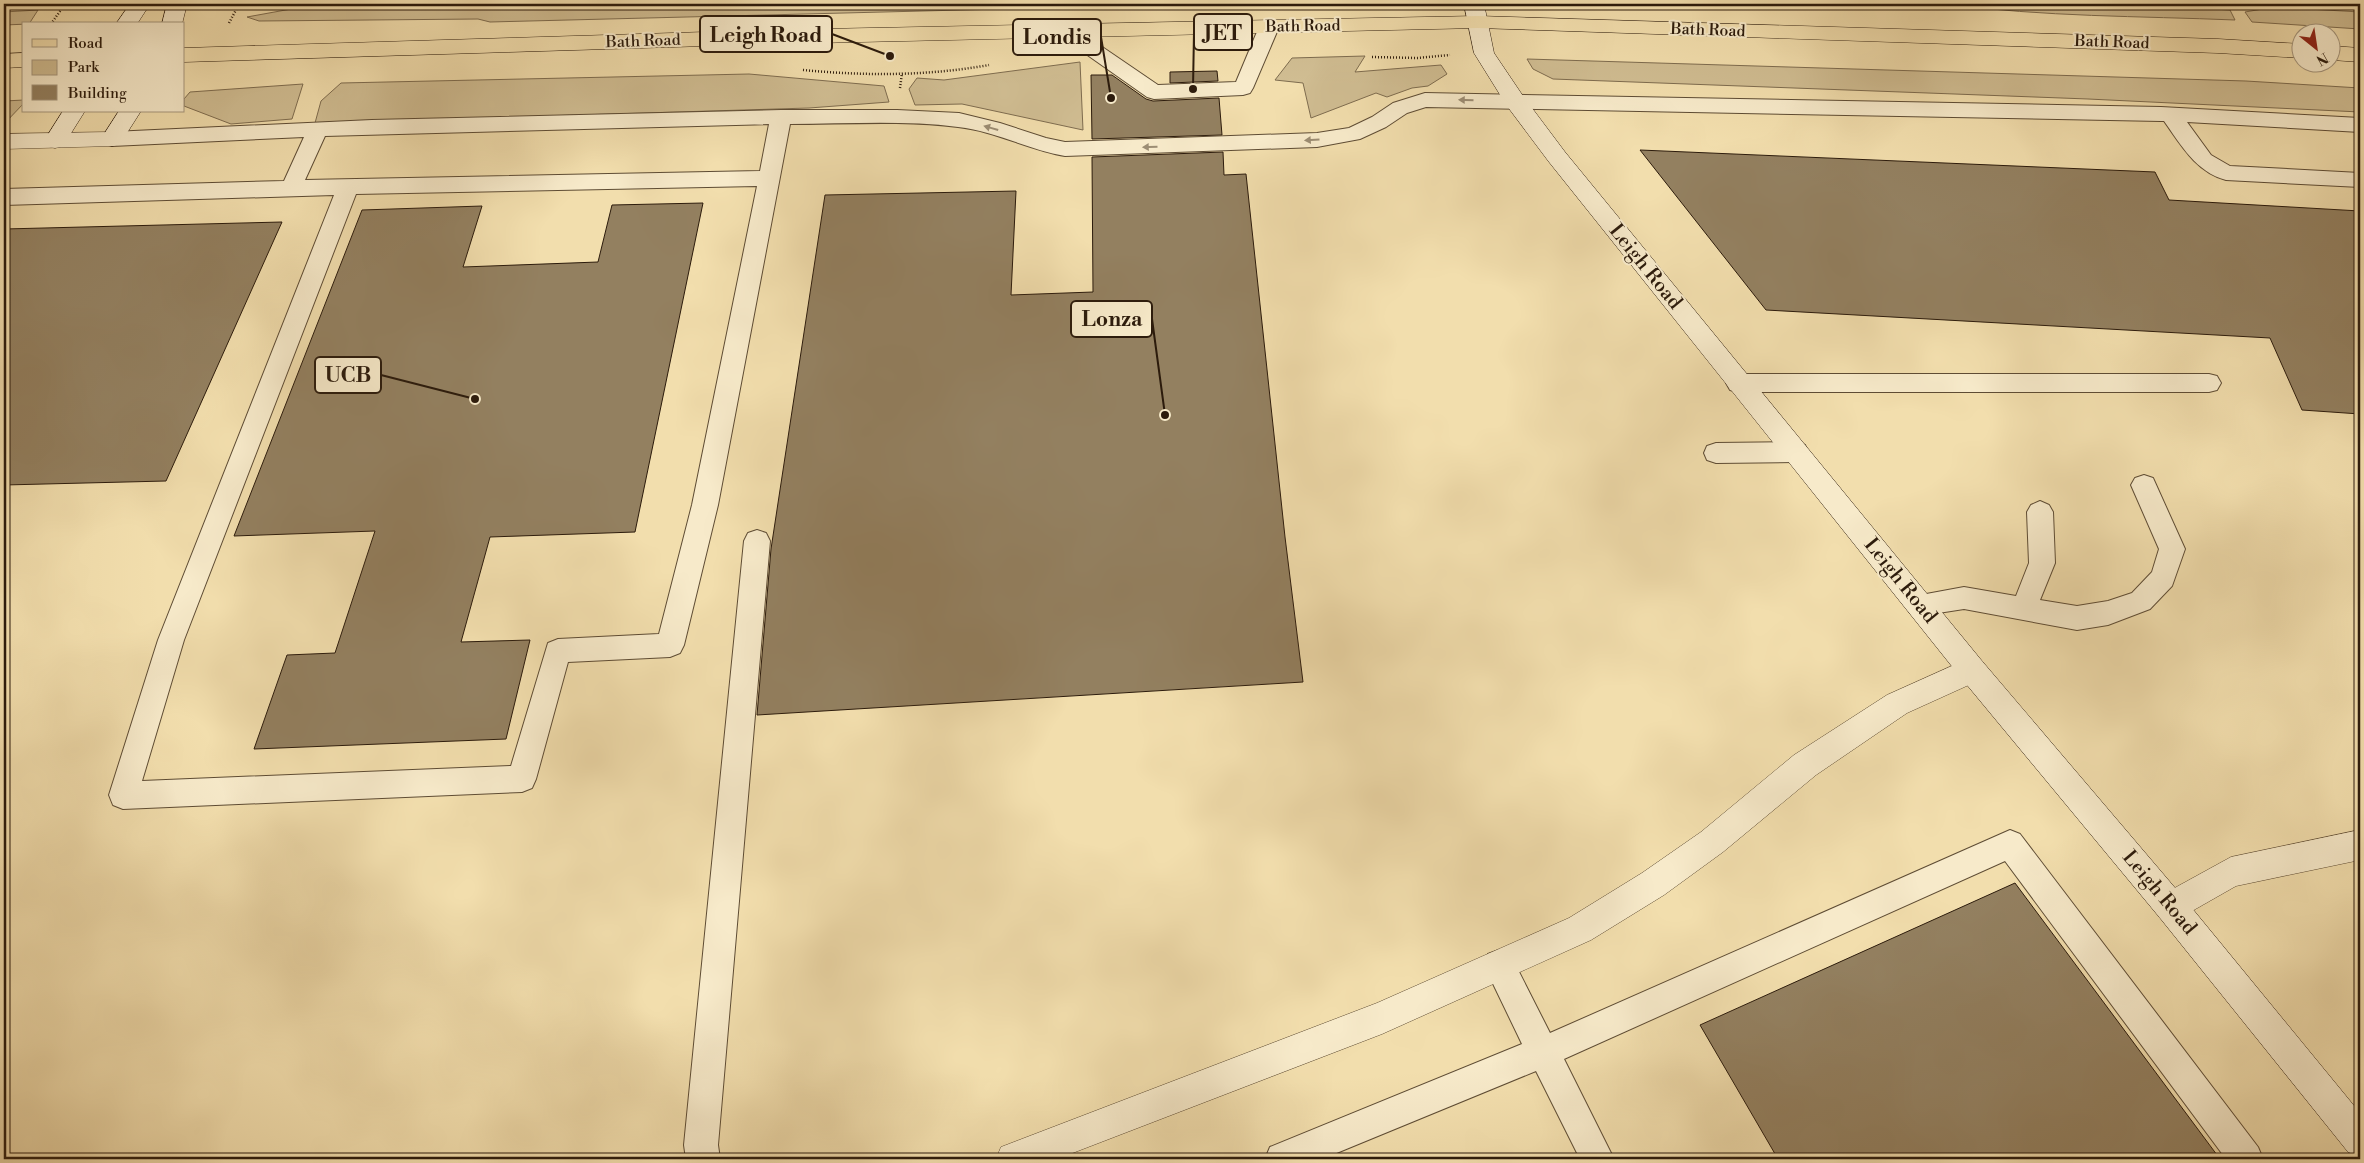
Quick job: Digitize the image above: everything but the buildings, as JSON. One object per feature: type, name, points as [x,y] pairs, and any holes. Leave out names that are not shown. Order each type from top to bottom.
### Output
[{"type":"main road","name":"Bath Road","points":[[185,55],[771,37],[1269,27],[1476,13],[2292,50]]},
{"type":"main road","points":[[2342,54],[2360,55]]},
{"type":"main road","points":[[4,61],[22,60]]},
{"type":"street","points":[[127,22],[140,4]]},
{"type":"street","points":[[172,22],[177,4]]},
{"type":"street","name":"Leigh Road","points":[[1476,13],[1484,52],[1515,101],[1557,157],[1972,670],[2171,907],[2360,1140]]},
{"type":"street","points":[[55,141],[73,112]]},
{"type":"street","points":[[4,142],[112,139],[129,112]]},
{"type":"street","points":[[1013,1159],[1382,1017],[1580,929],[1645,889],[1712,842],[1805,764],[1898,704],[1972,670]]},
{"type":"street","points":[[2171,907],[2231,872],[2360,845]]},
{"type":"lane","points":[[1066,31],[1154,92],[1243,88],[1269,27]]},
{"type":"lane","points":[[112,139],[318,129],[781,118],[950,119],[993,128],[1052,147],[1096,149],[1317,140],[1353,134],[1378,122],[1400,108],[1425,100],[2170,115],[2360,125]]},
{"type":"lane","points":[[2170,115],[2204,160],[2226,172],[2360,180]]},
{"type":"lane","points":[[348,187],[171,640],[123,796],[522,779],[558,651],[670,645],[705,506],[781,118]]},
{"type":"lane","points":[[291,188],[318,129]]},
{"type":"lane","points":[[4,197],[291,188],[769,178]]},
{"type":"lane","points":[[1738,383],[2209,383]]},
{"type":"lane","points":[[1716,453],[1796,452]]},
{"type":"lane","points":[[1919,605],[1964,598],[2078,618],[2108,613],[2140,601],[2163,578],[2172,549],[2144,485]]},
{"type":"lane","points":[[2024,608],[2042,563],[2040,512]]},
{"type":"lane","points":[[703,1159],[701,1145],[757,541]]},
{"type":"lane","points":[[1282,1159],[1543,1052],[2010,844],[2246,1159]]},
{"type":"lane","points":[[1499,965],[1597,1159]]},
{"type":"path","points":[[53,22],[65,4]]},
{"type":"path","points":[[2305,4],[2360,8]]},
{"type":"green space","points":[[1198,4],[490,22],[478,19],[259,21],[247,17],[313,5]]},
{"type":"green space","points":[[1948,4],[2132,4],[2230,10],[2235,20],[2056,14]]},
{"type":"green space","points":[[2274,7],[2360,12],[2360,29],[2342,28],[2342,22],[2292,22],[2292,25],[2252,22],[2245,12]]},
{"type":"green space","points":[[38,10],[30,22],[22,22],[22,24],[4,25],[4,12]]},
{"type":"green space","points":[[1365,56],[1355,72],[1441,65],[1447,74],[1428,86],[1412,88],[1387,97],[1376,93],[1311,118],[1303,83],[1275,80],[1292,58]]},
{"type":"green space","points":[[1527,59],[2246,81],[2360,88],[2360,112],[2088,99],[1553,79],[1533,69]]},
{"type":"green space","points":[[1080,62],[1083,130],[962,104],[915,105],[909,89],[917,78],[944,80]]},
{"type":"green space","points":[[749,74],[884,86],[889,102],[809,108],[315,123],[321,101],[341,83]]},
{"type":"green space","points":[[303,84],[292,119],[231,124],[185,106],[185,98],[190,92]]},
{"type":"green space","points":[[22,100],[22,105],[4,124],[4,101]]},
{"type":"place","name":"Leigh Road","points":[[890,56]]},
{"type":"place","name":"JET","points":[[1193,89]]},
{"type":"place","name":"Londis","points":[[1111,98]]},
{"type":"place","name":"UCB","points":[[475,399]]},
{"type":"place","name":"Lonza","points":[[1165,415]]}]
